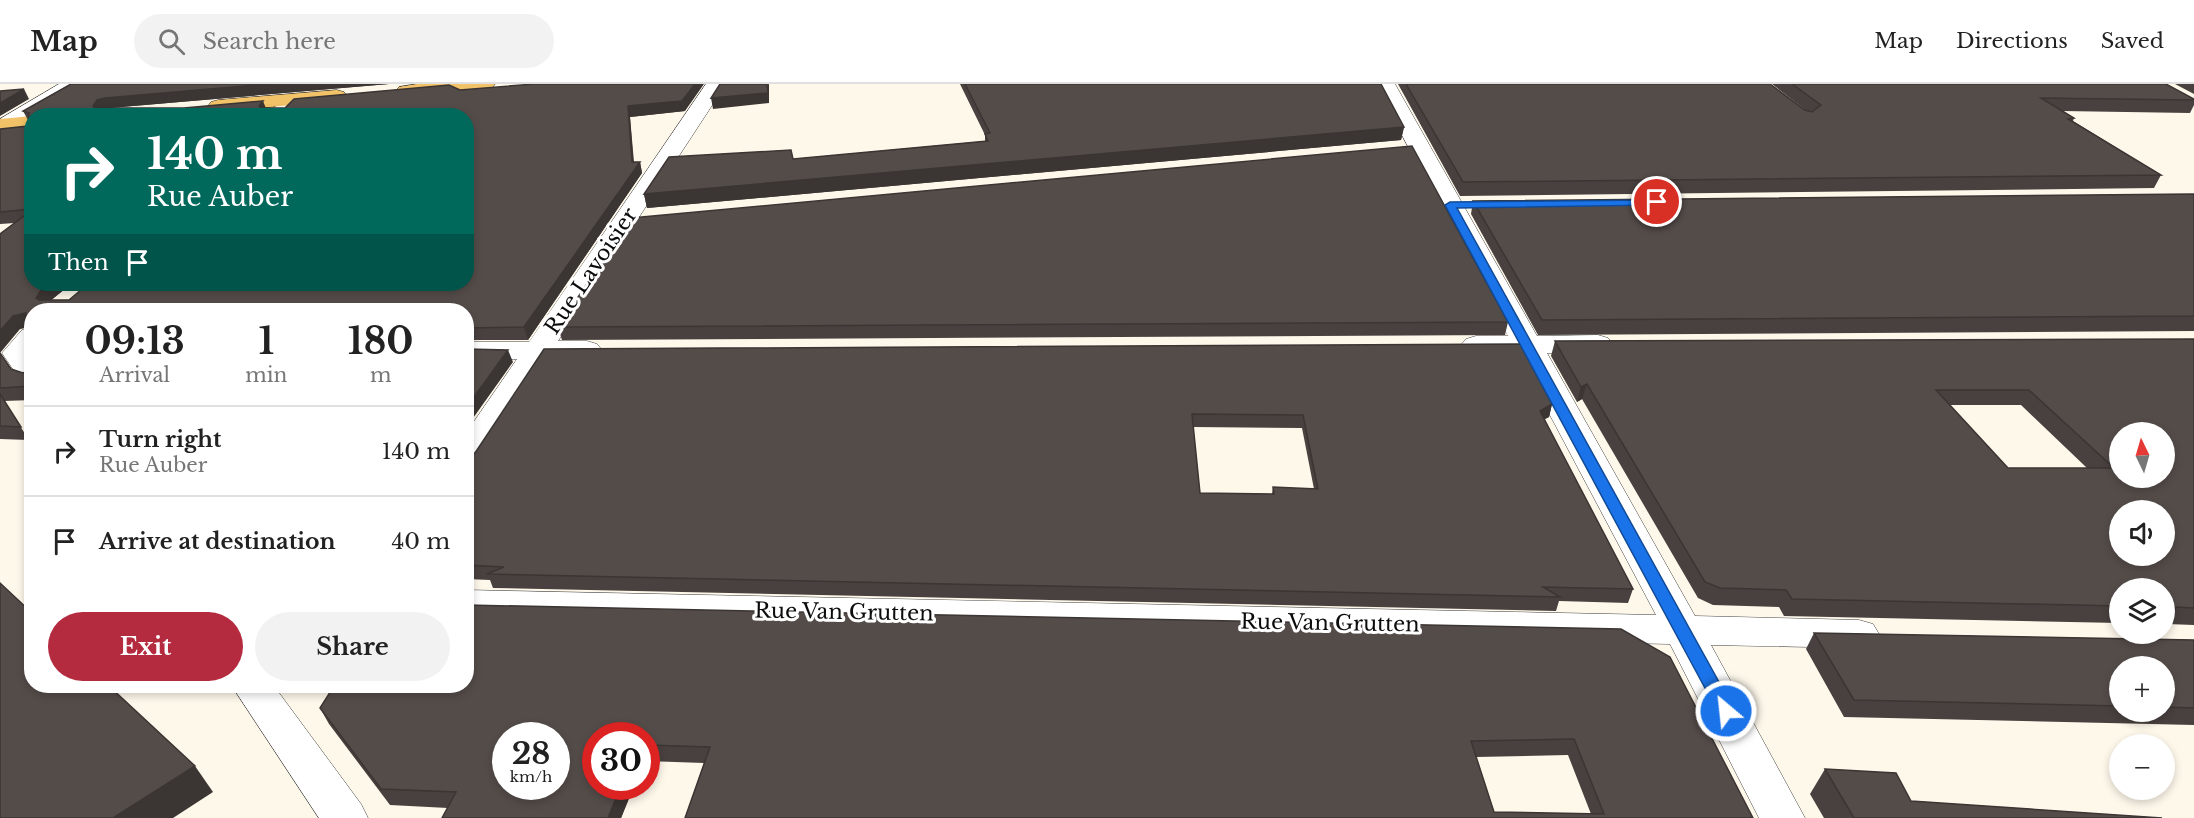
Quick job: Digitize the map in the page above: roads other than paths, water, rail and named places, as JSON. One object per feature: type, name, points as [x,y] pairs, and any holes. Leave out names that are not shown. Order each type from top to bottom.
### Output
[{"type":"main road","points":[[485,84],[388,95],[509,88]]},
{"type":"main road","points":[[264,108],[358,98]]},
{"type":"main road","points":[[2,127],[24,123]]},
{"type":"main road","points":[[2,127],[24,128]]},
{"type":"street","points":[[33,108],[73,84]]},
{"type":"street","name":"Rue Lavoisier","points":[[474,446],[538,350],[638,219],[716,84]]},
{"type":"street","points":[[1385,84],[1407,148],[1462,205],[1528,344],[1782,818]]},
{"type":"street","points":[[2,127],[24,114]]},
{"type":"street","points":[[1444,345],[1623,344]]},
{"type":"street","points":[[474,351],[610,350]]},
{"type":"street","name":"Rue Van Grutten","points":[[474,604],[1897,635]]},
{"type":"street","points":[[257,693],[345,818]]}]
